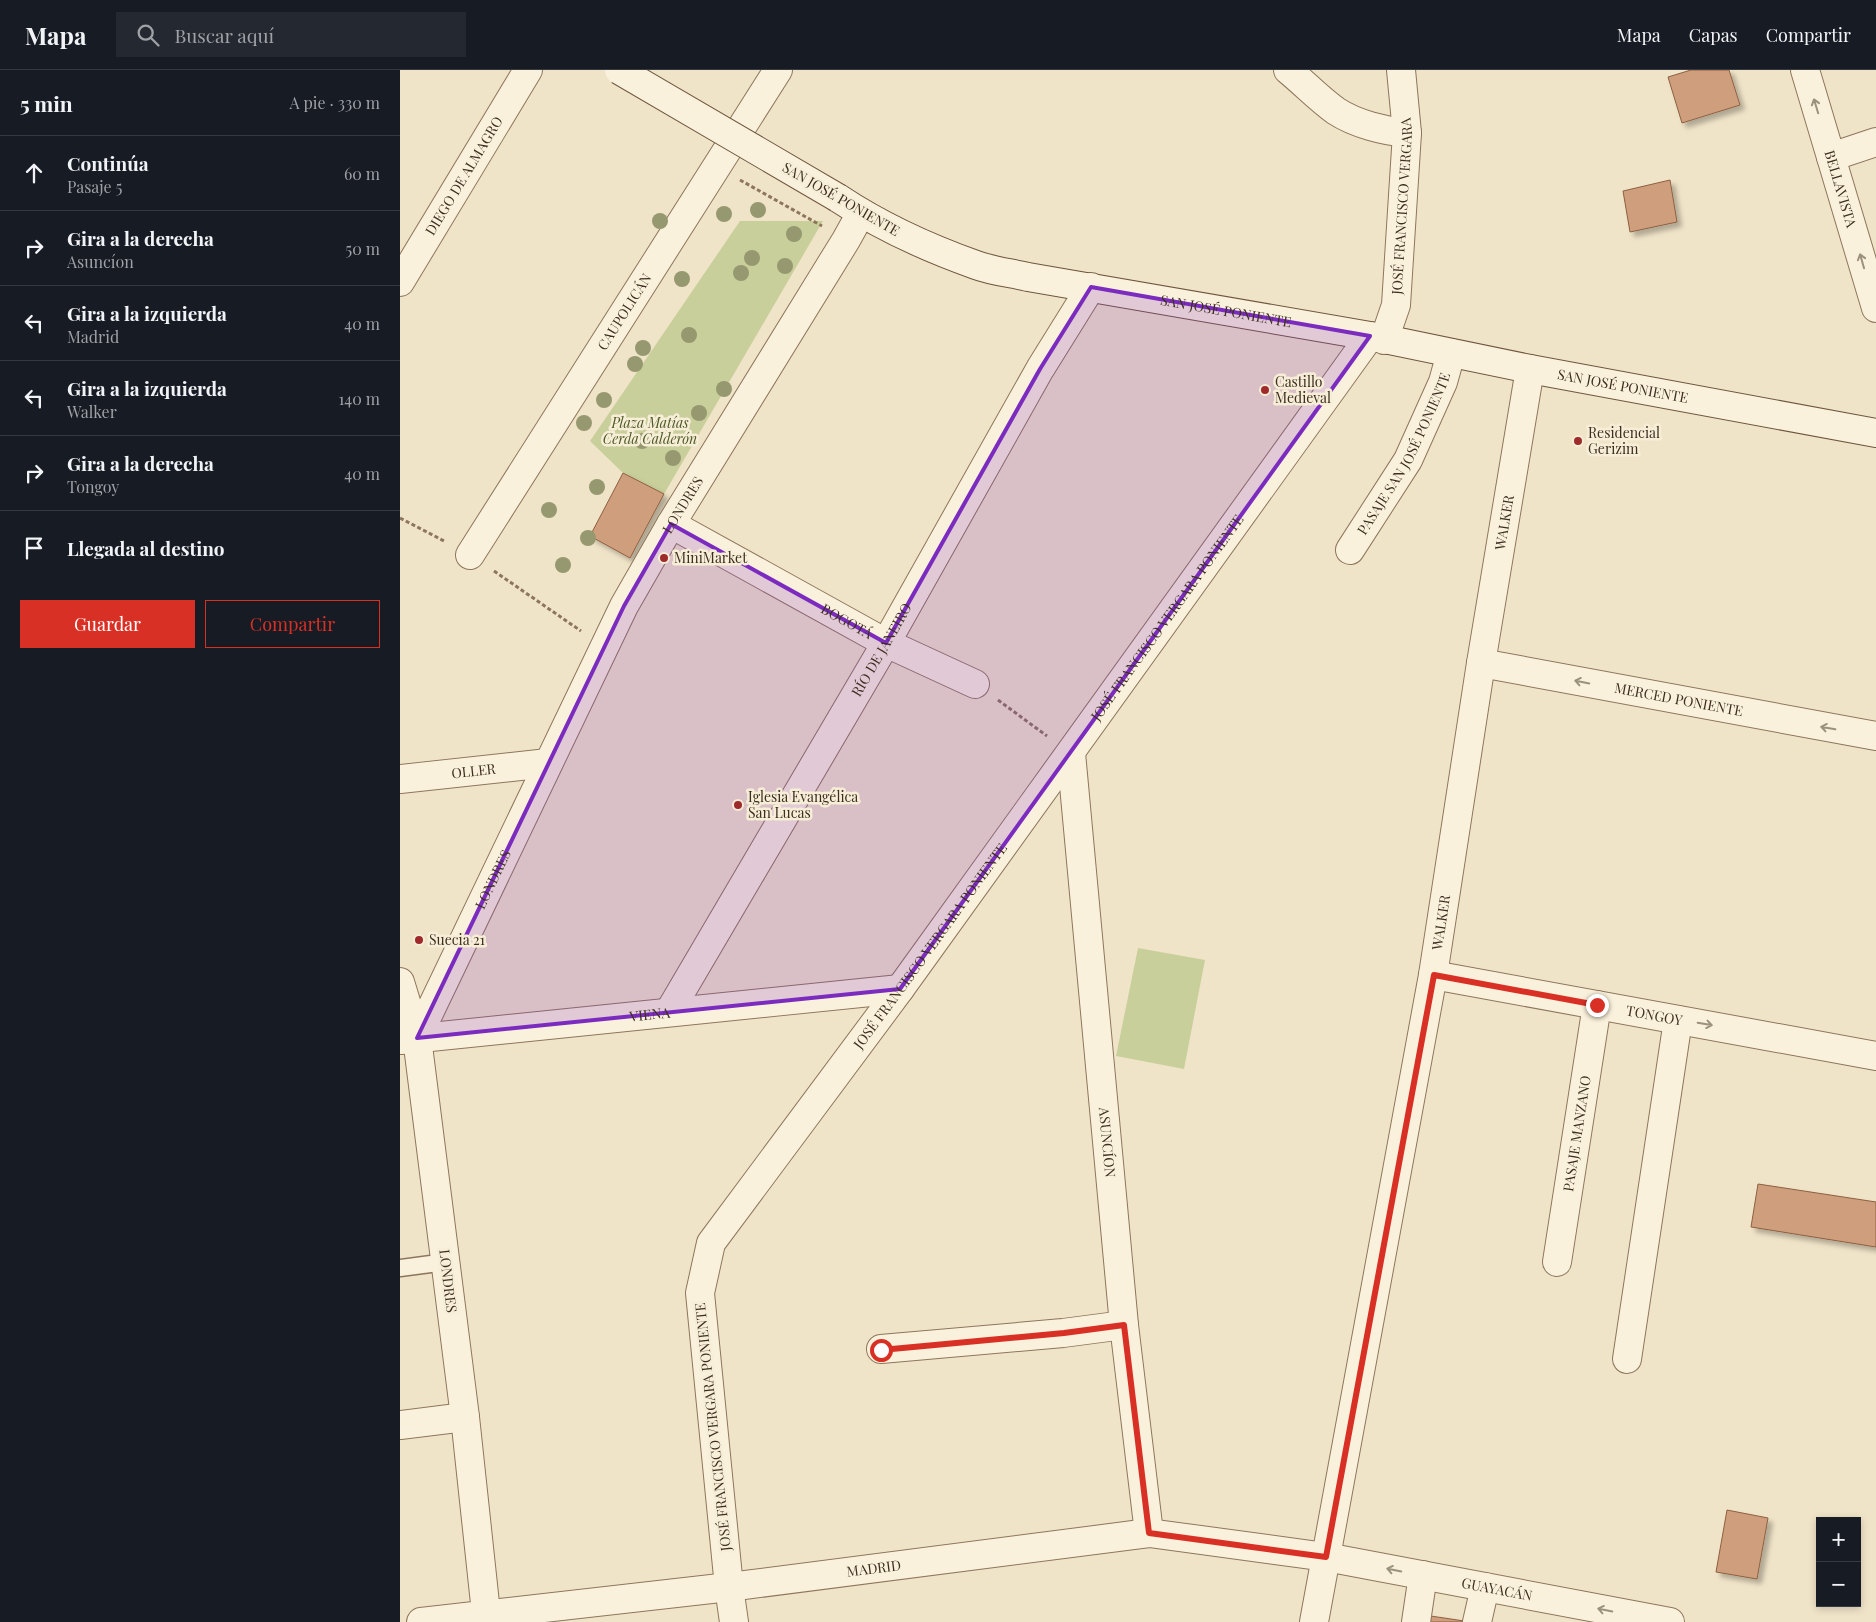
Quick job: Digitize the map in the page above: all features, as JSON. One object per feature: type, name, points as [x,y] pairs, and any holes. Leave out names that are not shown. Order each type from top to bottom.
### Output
[{"type":"street","name":"DIEGO DE ALMAGRO","points":[[400,282],[528,70]]},
{"type":"street","name":"SAN JOSÉ PONIENTE","points":[[619,70],[861,213],[920,242],[977,265],[1028,277],[1377,338],[1530,369],[1876,433]]},
{"type":"street","name":"CAUPOLICÁN","points":[[470,555],[778,70]]},
{"type":"street","points":[[1288,70],[1338,112],[1357,121],[1393,132],[1407,133]]},
{"type":"street","name":"JOSÉ FRANCISCO VERGARA","points":[[1377,338],[1396,305],[1407,133],[1401,70]]},
{"type":"street","name":"BELLAVISTA","points":[[1805,70],[1876,308]]},
{"type":"street","points":[[1832,157],[1876,142]]},
{"type":"street","name":"LONDRES","points":[[486,1619],[465,1417],[446,1262],[409,1039],[548,763],[624,606],[671,524],[861,213]]},
{"type":"street","name":"RÍO DE JANEIRO","points":[[669,1012],[886,643],[1040,369],[1091,287]]},
{"type":"street","name":"JOSÉ FRANCISCO VERGARA PONIENTE","points":[[734,1622],[700,1293],[711,1243],[900,989],[1071,752],[1377,338]]},
{"type":"street","name":"PASAJE SAN JOSÉ PONIENTE","points":[[1350,550],[1408,460],[1443,382],[1451,353]]},
{"type":"street","name":"WALKER","points":[[1314,1622],[1434,975],[1481,663],[1530,369]]},
{"type":"street","name":"BOGOTÁ","points":[[671,524],[886,643],[975,684]]},
{"type":"street","name":"MERCED PONIENTE","points":[[1481,663],[1876,736]]},
{"type":"street","name":"ASUNCÍON","points":[[1071,752],[1124,1325],[1149,1533]]},
{"type":"street","name":"OLLER","points":[[400,779],[548,763]]},
{"type":"street","name":"TONGOY","points":[[1434,975],[1876,1056]]},
{"type":"street","points":[[400,982],[409,1039]]},
{"type":"street","name":"VIENA","points":[[409,1039],[900,989]]},
{"type":"street","name":"PASAJE MANZANO","points":[[1557,1262],[1597,1005]]},
{"type":"street","points":[[1627,1360],[1678,1020]]},
{"type":"street","points":[[881,1350],[1064,1333],[1124,1325]]},
{"type":"street","points":[[400,1425],[465,1417]]},
{"type":"street","name":"MADRID","points":[[421,1622],[486,1619],[1149,1533],[1326,1557]]},
{"type":"street","name":"GUAYACÁN","points":[[1326,1557],[1670,1622]]},
{"type":"street","points":[[1416,1622],[1423,1575]]},
{"type":"street","points":[[1477,1622],[1485,1588]]},
{"type":"lane","points":[[400,1268],[446,1262]]},
{"type":"path","points":[[400,518],[470,555],[581,631],[588,624]]},
{"type":"path","points":[[975,684],[1071,752]]},
{"type":"highlighted area","points":[[1091,287],[1370,336],[900,989],[417,1038],[624,606],[671,524],[886,643],[1040,369]]},
{"type":"green space","name":"Plaza Matías Cerda Calderón","points":[[740,221],[823,221],[664,494],[623,473],[590,441]]},
{"type":"green space","points":[[1138,948],[1205,960],[1184,1069],[1116,1056]]},
{"type":"building","points":[[1691,70],[1729,70],[1740,105],[1682,123],[1668,77]]},
{"type":"building","points":[[1670,180],[1677,222],[1630,232],[1623,191]]},
{"type":"building","points":[[623,473],[664,494],[630,558],[590,536]]},
{"type":"building","points":[[1758,1184],[1876,1202],[1876,1247],[1751,1227]]},
{"type":"building","points":[[1727,1510],[1768,1518],[1757,1579],[1716,1572]]},
{"type":"building","points":[[1424,1615],[1471,1622],[1423,1622]]},
{"type":"place","name":"Castillo Medieval","points":[[1265,390]]},
{"type":"place","name":"Residencial Gerizim","points":[[1578,441]]},
{"type":"place","name":"MiniMarket","points":[[664,558]]},
{"type":"place","name":"Iglesia Evangélica San Lucas","points":[[738,805]]},
{"type":"place","name":"Suecia 21","points":[[419,940]]},
{"type":"route","points":[[881,1350],[1064,1333],[1124,1325],[1149,1533],[1326,1557],[1434,975],[1597,1005]]}]
